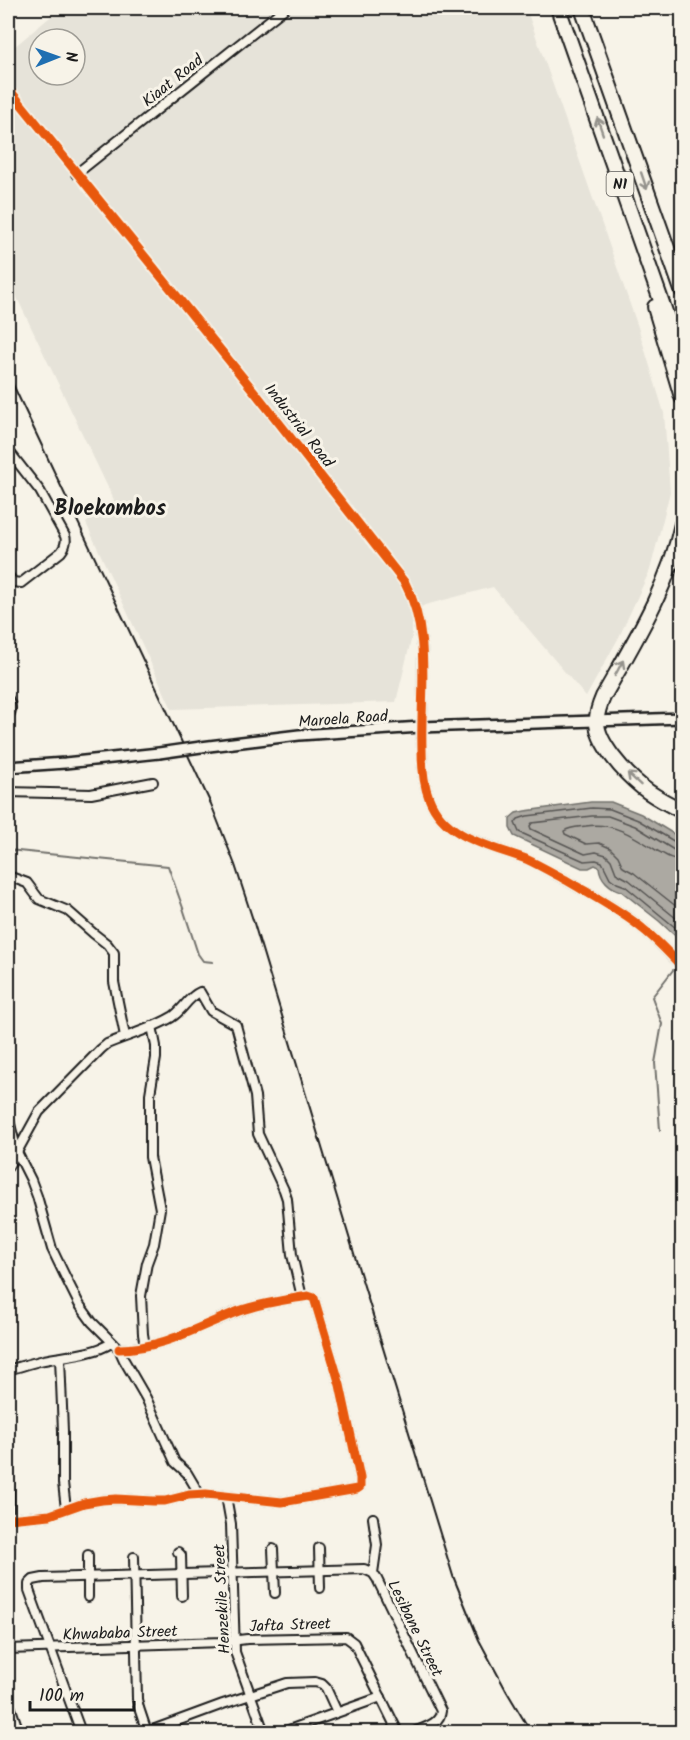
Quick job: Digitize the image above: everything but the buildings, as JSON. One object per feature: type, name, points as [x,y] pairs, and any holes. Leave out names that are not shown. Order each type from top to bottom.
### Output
[{"type":"highway","name":"N1","points":[[558,8],[682,360]]},
{"type":"highway","name":"N1","points":[[582,8],[682,290]]},
{"type":"highway","points":[[608,150],[682,397]]},
{"type":"highway","points":[[663,234],[682,280]]},
{"type":"highway","points":[[682,524],[674,556],[660,592],[603,697],[596,721],[603,741],[627,773],[643,788],[682,811]]},
{"type":"street","name":"Kiaat Road","points":[[76,174],[285,8]]},
{"type":"street","name":"Industrial Road","points":[[8,88],[257,395],[401,578],[413,601],[420,623],[424,784],[436,812],[460,834],[529,861],[601,901],[642,928],[682,967]]},
{"type":"street","points":[[8,450],[40,491],[65,536],[66,543],[63,549],[18,584],[13,582],[8,575]]},
{"type":"street","points":[[8,699],[11,707],[9,715]]},
{"type":"street","name":"Maroela Road","points":[[8,767],[159,753],[291,736],[421,727],[682,718]]},
{"type":"street","points":[[8,792],[91,794],[153,782]]},
{"type":"street","points":[[8,876],[27,883],[39,899],[68,911],[107,944],[114,953],[114,982],[125,1036]]},
{"type":"street","points":[[8,1165],[47,1102],[66,1086],[101,1049],[107,1044],[174,1016],[188,1000],[200,992],[211,1011],[236,1025],[255,1096],[258,1134],[287,1199],[292,1255],[302,1297]]},
{"type":"street","points":[[145,1347],[141,1296],[160,1209],[150,1157],[150,1094],[156,1058],[152,1026]]},
{"type":"street","points":[[8,1116],[17,1152],[38,1196],[52,1249],[79,1304],[92,1322],[119,1349],[146,1398],[175,1462],[187,1473],[200,1495]]},
{"type":"street","points":[[8,1455],[8,1519],[50,1515],[84,1503],[102,1500],[153,1501],[200,1495],[282,1502],[357,1489],[360,1486],[340,1385],[317,1303],[311,1296],[255,1306],[179,1337],[145,1347],[119,1349]]},
{"type":"street","points":[[8,1371],[27,1364],[107,1346],[111,1343]]},
{"type":"street","points":[[60,1358],[63,1483],[66,1509]]},
{"type":"street","name":"Henzekile Street","points":[[226,1496],[231,1524],[235,1652],[264,1732]]},
{"type":"street","points":[[373,1518],[377,1545],[373,1573]]},
{"type":"street","points":[[319,1548],[320,1588]]},
{"type":"street","points":[[273,1549],[275,1593]]},
{"type":"street","points":[[178,1552],[181,1555],[182,1596]]},
{"type":"street","points":[[88,1555],[88,1597]]},
{"type":"street","points":[[134,1557],[137,1699],[147,1732],[250,1694],[287,1683],[319,1683],[326,1688],[337,1712]]},
{"type":"street","name":"Lesibane Street","points":[[50,1647],[29,1590],[29,1584],[38,1578],[364,1569],[373,1573],[441,1711],[438,1721],[414,1732]]},
{"type":"street","name":"Jafta Street","points":[[234,1641],[346,1637],[354,1643],[398,1732]]},
{"type":"street","name":"Khwababa Street","points":[[8,1649],[234,1641]]},
{"type":"street","points":[[50,1647],[81,1732]]},
{"type":"street","points":[[283,1732],[381,1697]]},
{"type":"street","points":[[8,1700],[20,1732]]},
{"type":"shaded area","points":[[61,8],[526,8],[638,327],[664,413],[670,492],[650,570],[619,637],[586,697],[493,587],[425,605],[412,612],[412,636],[396,702],[172,709],[86,523],[114,500],[8,279],[8,52],[27,36],[27,87],[87,87],[87,27],[38,27]]},
{"type":"water","points":[[591,802],[611,802],[641,814],[682,839],[682,942],[621,891],[606,882],[599,867],[595,865],[582,868],[514,836],[510,828],[510,818],[516,813]]},
{"type":"waterway","points":[[682,95],[680,117],[682,122]]},
{"type":"waterway","points":[[8,850],[168,866],[198,954],[203,961],[213,962]]},
{"type":"waterway","points":[[660,1130],[655,1063],[662,1024],[652,997],[673,970]]},
{"type":"railway","points":[[8,374],[211,804],[235,865],[453,1576],[479,1640],[531,1732]]},
{"type":"cycle path","points":[[8,88],[257,395],[405,583],[419,622],[422,643],[423,768],[427,792],[436,812],[446,823],[470,839],[531,861],[616,910],[648,933],[682,967]]},
{"type":"cycle path","points":[[8,1519],[50,1515],[84,1503],[102,1500],[165,1501],[189,1495],[206,1494],[282,1502],[360,1487],[340,1385],[314,1298],[308,1296],[256,1306],[166,1341],[119,1349]]},
{"type":"district","name":"Bloekombos","points":[[110,507]]}]
